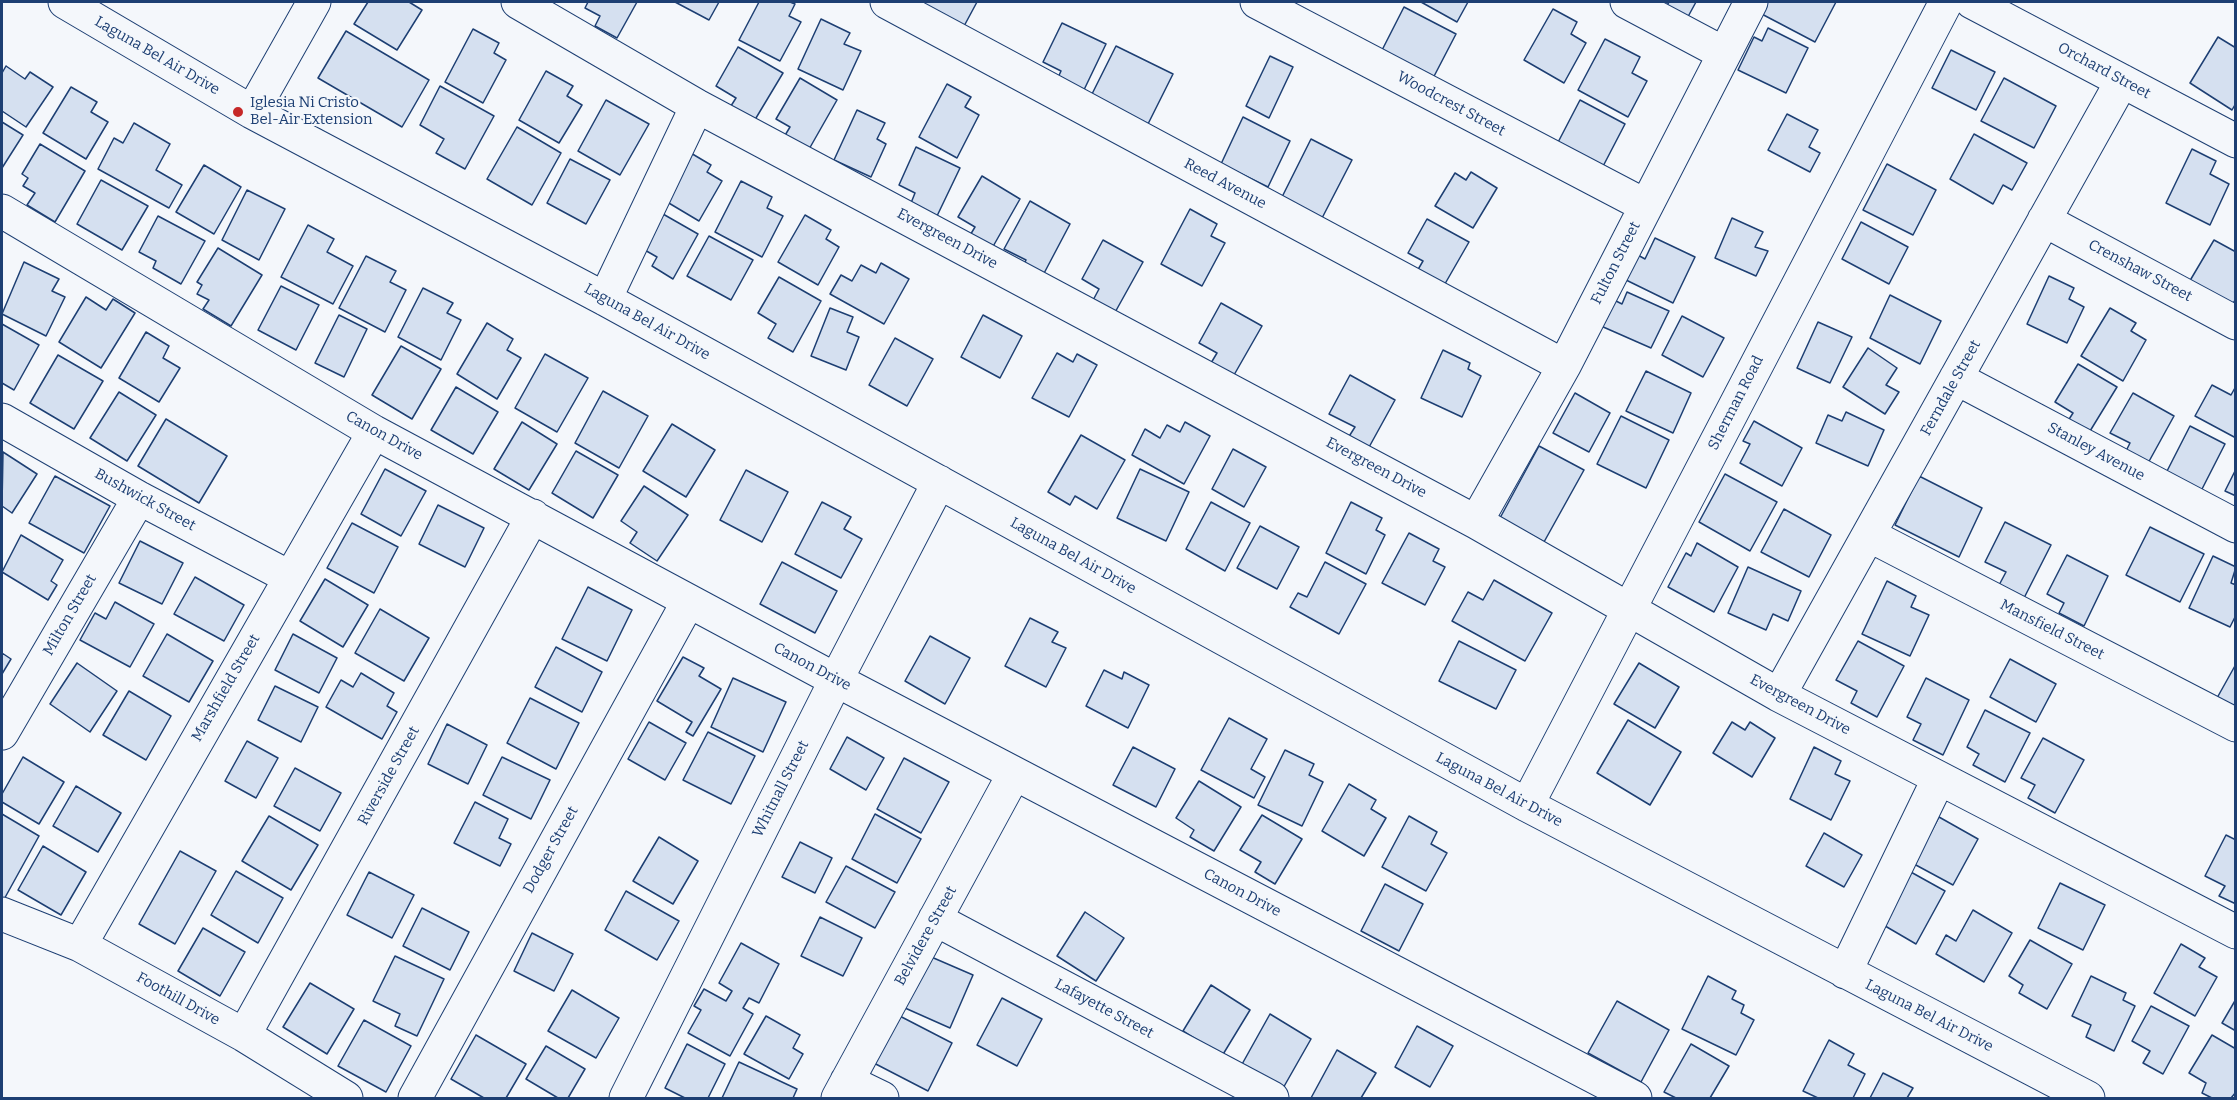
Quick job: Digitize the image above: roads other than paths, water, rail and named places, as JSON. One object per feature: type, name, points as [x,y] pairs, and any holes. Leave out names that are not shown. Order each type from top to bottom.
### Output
[{"type":"street","name":"Laguna Bel Air Drive","points":[[65,2],[252,112],[605,299],[1527,806],[2088,1098]]},
{"type":"street","points":[[252,112],[314,2]]},
{"type":"street","name":"Evergreen Drive","points":[[518,2],[558,11],[697,106],[1476,522],[1779,695],[2235,932]]},
{"type":"street","name":"Reed Avenue","points":[[887,2],[1564,366]]},
{"type":"street","name":"Woodcrest Street","points":[[1257,2],[1646,206]]},
{"type":"street","points":[[1627,2],[1723,53]]},
{"type":"street","name":"Fulton Street","points":[[1476,522],[1564,366],[1751,2]]},
{"type":"street","name":"Sherman Road","points":[[1527,806],[1946,2]]},
{"type":"street","name":"Orchard Street","points":[[1972,2],[2235,141]]},
{"type":"street","name":"Ferndale Street","points":[[1779,695],[2122,81]]},
{"type":"street","points":[[605,299],[697,106]]},
{"type":"street","name":"Canon Drive","points":[[2,212],[374,432],[533,516],[688,602],[1635,1098]]},
{"type":"street","name":"Crenshaw Street","points":[[2044,220],[2235,323]]},
{"type":"street","name":"Stanley Avenue","points":[[1956,378],[2235,526]]},
{"type":"street","name":"Bushwick Street","points":[[2,420],[139,498],[289,577]]},
{"type":"street","name":"Marshfield Street","points":[[80,945],[374,432]]},
{"type":"street","name":"Whitnall Street","points":[[626,1098],[836,680],[939,482]]},
{"type":"street","name":"Milton Street","points":[[2,733],[139,498]]},
{"type":"street","name":"Riverside Street","points":[[244,1035],[533,516]]},
{"type":"street","name":"Mansfield Street","points":[[1869,535],[2235,725]]},
{"type":"street","name":"Dodger Street","points":[[415,1098],[688,602]]},
{"type":"street","name":"Belvidere Street","points":[[843,1090],[1014,774]]},
{"type":"street","points":[[1845,972],[1939,778]]},
{"type":"street","name":"Foothill Drive","points":[[2,914],[80,945],[244,1035],[346,1098]]},
{"type":"street","name":"Lafayette Street","points":[[936,919],[1272,1098]]},
{"type":"street","points":[[843,1090],[882,1098]]},
{"type":"place","name":"Iglesia Ni Cristo Bel-Air Extension","points":[[238,112]]}]
